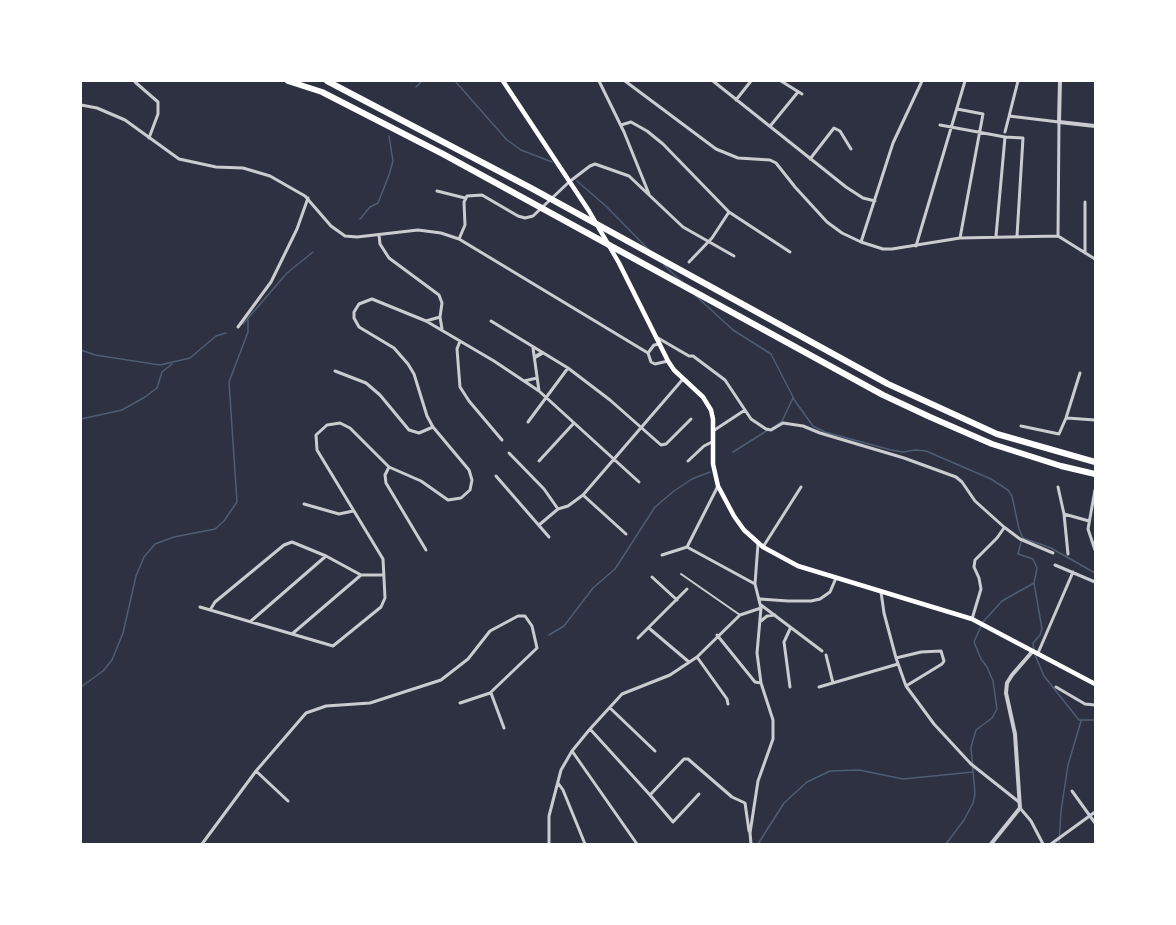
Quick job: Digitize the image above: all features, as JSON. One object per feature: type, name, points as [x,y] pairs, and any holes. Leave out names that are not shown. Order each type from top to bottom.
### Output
[{"type":"highway","points":[[288,81],[322,92],[443,154],[883,395],[1002,447],[1060,466],[1095,474]]},
{"type":"highway","points":[[327,81],[531,188],[888,384],[997,434],[1095,462]]},
{"type":"main road","points":[[503,81],[589,211],[631,286],[668,361],[703,397],[711,410],[713,464],[718,486],[734,516],[761,545],[798,566],[972,619],[1095,684]]},
{"type":"street","points":[[599,81],[621,125],[650,197]]},
{"type":"street","points":[[625,81],[716,149],[738,158],[770,160],[776,163],[827,222],[861,242],[883,249],[960,238],[1058,236],[1095,259]]},
{"type":"street","points":[[713,81],[846,187],[863,198],[875,201]]},
{"type":"street","points":[[736,100],[751,81]]},
{"type":"street","points":[[770,126],[800,93],[781,81]]},
{"type":"street","points":[[861,242],[893,143],[922,81]]},
{"type":"street","points":[[916,246],[965,81]]},
{"type":"street","points":[[996,237],[1005,134],[1018,81]]},
{"type":"street","points":[[1058,236],[1060,81]]},
{"type":"street","points":[[135,82],[158,102],[158,114],[149,138]]},
{"type":"street","points":[[81,105],[110,112],[125,120],[179,159],[216,167],[254,170],[270,176],[308,198],[337,231],[345,236],[357,237],[428,230],[459,239],[648,353],[651,362],[655,364],[668,361]]},
{"type":"street","points":[[957,110],[984,114],[960,238]]},
{"type":"street","points":[[1009,116],[1095,126]]},
{"type":"street","points":[[621,125],[631,122],[647,131],[663,144],[729,212],[790,252]]},
{"type":"street","points":[[940,125],[1023,138],[1017,236]]},
{"type":"street","points":[[810,159],[834,129],[840,130],[851,149]]},
{"type":"street","points":[[437,191],[465,198],[482,195],[525,218],[532,216],[590,166],[596,165],[629,176],[683,227],[734,256]]},
{"type":"street","points":[[238,327],[271,282],[297,229],[308,198]]},
{"type":"street","points":[[459,239],[465,225],[465,198]]},
{"type":"street","points":[[1085,202],[1085,253]]},
{"type":"street","points":[[689,262],[709,242],[729,212]]},
{"type":"street","points":[[379,235],[380,244],[389,258],[439,295],[442,303],[440,317],[442,331]]},
{"type":"street","points":[[200,607],[333,646],[381,607],[385,598],[382,559],[317,450],[316,435],[327,425],[340,423],[345,425],[389,467],[421,481],[448,500],[455,500],[466,495],[472,480],[470,470],[426,416],[414,374],[408,364],[387,342],[359,327],[354,318],[354,312],[359,304],[372,299],[426,321],[539,391],[639,482]]},
{"type":"street","points":[[426,321],[440,317]]},
{"type":"street","points":[[491,321],[568,368],[610,400],[658,444],[663,445],[691,419]]},
{"type":"street","points":[[658,338],[689,356],[693,356],[724,380],[751,419],[766,429],[771,430],[783,423],[803,426],[904,458],[959,479],[970,496],[1004,527],[1025,542],[1053,553]]},
{"type":"street","points":[[460,340],[457,349],[460,387],[502,440]]},
{"type":"street","points":[[648,353],[654,345],[661,344]]},
{"type":"street","points":[[533,348],[539,391]]},
{"type":"street","points":[[535,357],[542,353]]},
{"type":"street","points":[[528,422],[568,368]]},
{"type":"street","points":[[335,371],[366,383],[380,395],[409,430],[420,433],[433,427]]},
{"type":"street","points":[[1021,426],[1059,434],[1080,373]]},
{"type":"street","points":[[524,381],[537,378]]},
{"type":"street","points":[[539,525],[558,508],[568,506],[583,495],[683,379]]},
{"type":"street","points":[[713,431],[745,410]]},
{"type":"street","points":[[1066,418],[1094,420],[1095,424]]},
{"type":"street","points":[[539,462],[574,423]]},
{"type":"street","points":[[688,461],[704,446],[712,442]]},
{"type":"street","points":[[509,453],[544,489],[558,508]]},
{"type":"street","points":[[389,467],[386,483],[426,550]]},
{"type":"street","points":[[496,476],[549,537]]},
{"type":"street","points":[[662,555],[687,547],[718,486]]},
{"type":"street","points":[[750,833],[758,781],[770,751],[773,720],[761,683],[757,653],[761,607],[755,584],[761,545],[801,487]]},
{"type":"street","points":[[1058,487],[1064,514],[1068,554]]},
{"type":"street","points":[[1095,490],[1088,529],[1095,550]]},
{"type":"street","points":[[583,495],[626,534]]},
{"type":"street","points":[[304,504],[339,514],[353,511]]},
{"type":"street","points":[[1064,514],[1089,521]]},
{"type":"street","points":[[972,619],[981,590],[974,567],[975,560],[1003,532],[1004,527]]},
{"type":"street","points":[[210,610],[215,602],[284,544],[292,542],[326,556],[361,575],[382,575]]},
{"type":"street","points":[[687,547],[755,584]]},
{"type":"street","points":[[250,621],[326,556]]},
{"type":"street","points":[[1055,565],[1095,582]]},
{"type":"street","points":[[1043,844],[1020,808],[1015,734],[1006,693],[1007,683],[1012,675],[1035,653],[1073,572]]},
{"type":"street","points":[[681,574],[740,615]]},
{"type":"street","points":[[292,634],[361,575]]},
{"type":"street","points":[[652,577],[677,600]]},
{"type":"street","points":[[760,599],[788,602],[820,599],[830,592],[836,577]]},
{"type":"street","points":[[638,638],[645,630],[650,629],[687,589]]},
{"type":"street","points":[[882,591],[881,599],[896,658],[906,686],[934,724],[971,764],[1019,802]]},
{"type":"street","points":[[549,844],[549,816],[564,764],[590,729],[627,691],[664,678],[697,657],[740,615],[761,607]]},
{"type":"street","points":[[761,607],[822,651]]},
{"type":"street","points":[[202,844],[256,771],[306,713],[326,706],[370,703],[441,680],[468,659],[490,631],[524,615],[530,621],[537,648],[490,693],[460,703]]},
{"type":"street","points":[[761,621],[767,616],[775,615]]},
{"type":"street","points":[[650,629],[689,662]]},
{"type":"street","points":[[790,629],[784,642],[790,687]]},
{"type":"street","points":[[717,635],[755,682],[761,683]]},
{"type":"street","points":[[896,658],[921,652],[940,651],[944,661],[906,686]]},
{"type":"street","points":[[826,655],[833,683]]},
{"type":"street","points":[[697,657],[727,699],[728,704]]},
{"type":"street","points":[[819,687],[898,664]]},
{"type":"street","points":[[1056,687],[1085,704],[1095,705]]},
{"type":"street","points":[[490,693],[504,728]]},
{"type":"street","points":[[610,708],[655,751]]},
{"type":"street","points":[[590,729],[673,822],[699,794]]},
{"type":"street","points":[[572,751],[638,844]]},
{"type":"street","points":[[650,795],[686,758],[732,797],[745,803],[751,844]]},
{"type":"street","points":[[256,771],[288,801]]},
{"type":"street","points":[[558,783],[585,844]]},
{"type":"street","points":[[1072,791],[1095,823]]},
{"type":"street","points":[[991,844],[1020,808]]},
{"type":"street","points":[[1051,844],[1095,812]]},
{"type":"waterway","points":[[416,87],[422,81]]},
{"type":"waterway","points":[[455,81],[507,140],[521,150],[552,162]]},
{"type":"waterway","points":[[360,219],[370,207],[378,203],[389,175],[393,161],[389,136]]},
{"type":"waterway","points":[[577,181],[607,207],[648,249]]},
{"type":"waterway","points":[[243,324],[287,273],[313,252]]},
{"type":"waterway","points":[[664,265],[682,282]]},
{"type":"waterway","points":[[696,296],[733,330],[771,354],[795,401],[813,426],[825,432],[891,450],[926,451],[991,479],[1008,490],[1012,496],[1023,538],[1051,548],[1095,573]]},
{"type":"waterway","points":[[81,687],[103,671],[112,660],[123,633],[136,576],[144,557],[155,544],[174,537],[215,529],[224,521],[237,502],[229,382],[248,332],[248,320]]},
{"type":"waterway","points":[[81,350],[95,355],[160,365],[190,358],[216,336],[226,333]]},
{"type":"waterway","points":[[81,419],[122,410],[145,397],[157,388],[162,372],[172,364]]},
{"type":"waterway","points":[[772,428],[782,421],[793,398]]},
{"type":"waterway","points":[[733,452],[768,430]]},
{"type":"waterway","points":[[549,635],[564,626],[593,588],[615,569],[655,507],[692,479],[710,472]]},
{"type":"waterway","points":[[1021,542],[1018,554],[1033,559],[1037,568],[1034,583],[1042,629],[1033,643],[1034,650]]},
{"type":"waterway","points":[[983,622],[1002,601],[1034,583]]},
{"type":"waterway","points":[[946,844],[964,820],[973,803],[975,794],[971,747],[976,730],[992,718],[997,709],[993,681],[974,642],[981,626]]},
{"type":"waterway","points":[[1035,655],[1044,676],[1079,720],[1095,720]]},
{"type":"waterway","points":[[1059,844],[1068,765],[1081,721]]},
{"type":"waterway","points":[[758,844],[784,803],[807,782],[830,771],[859,770],[903,779],[973,772]]}]
